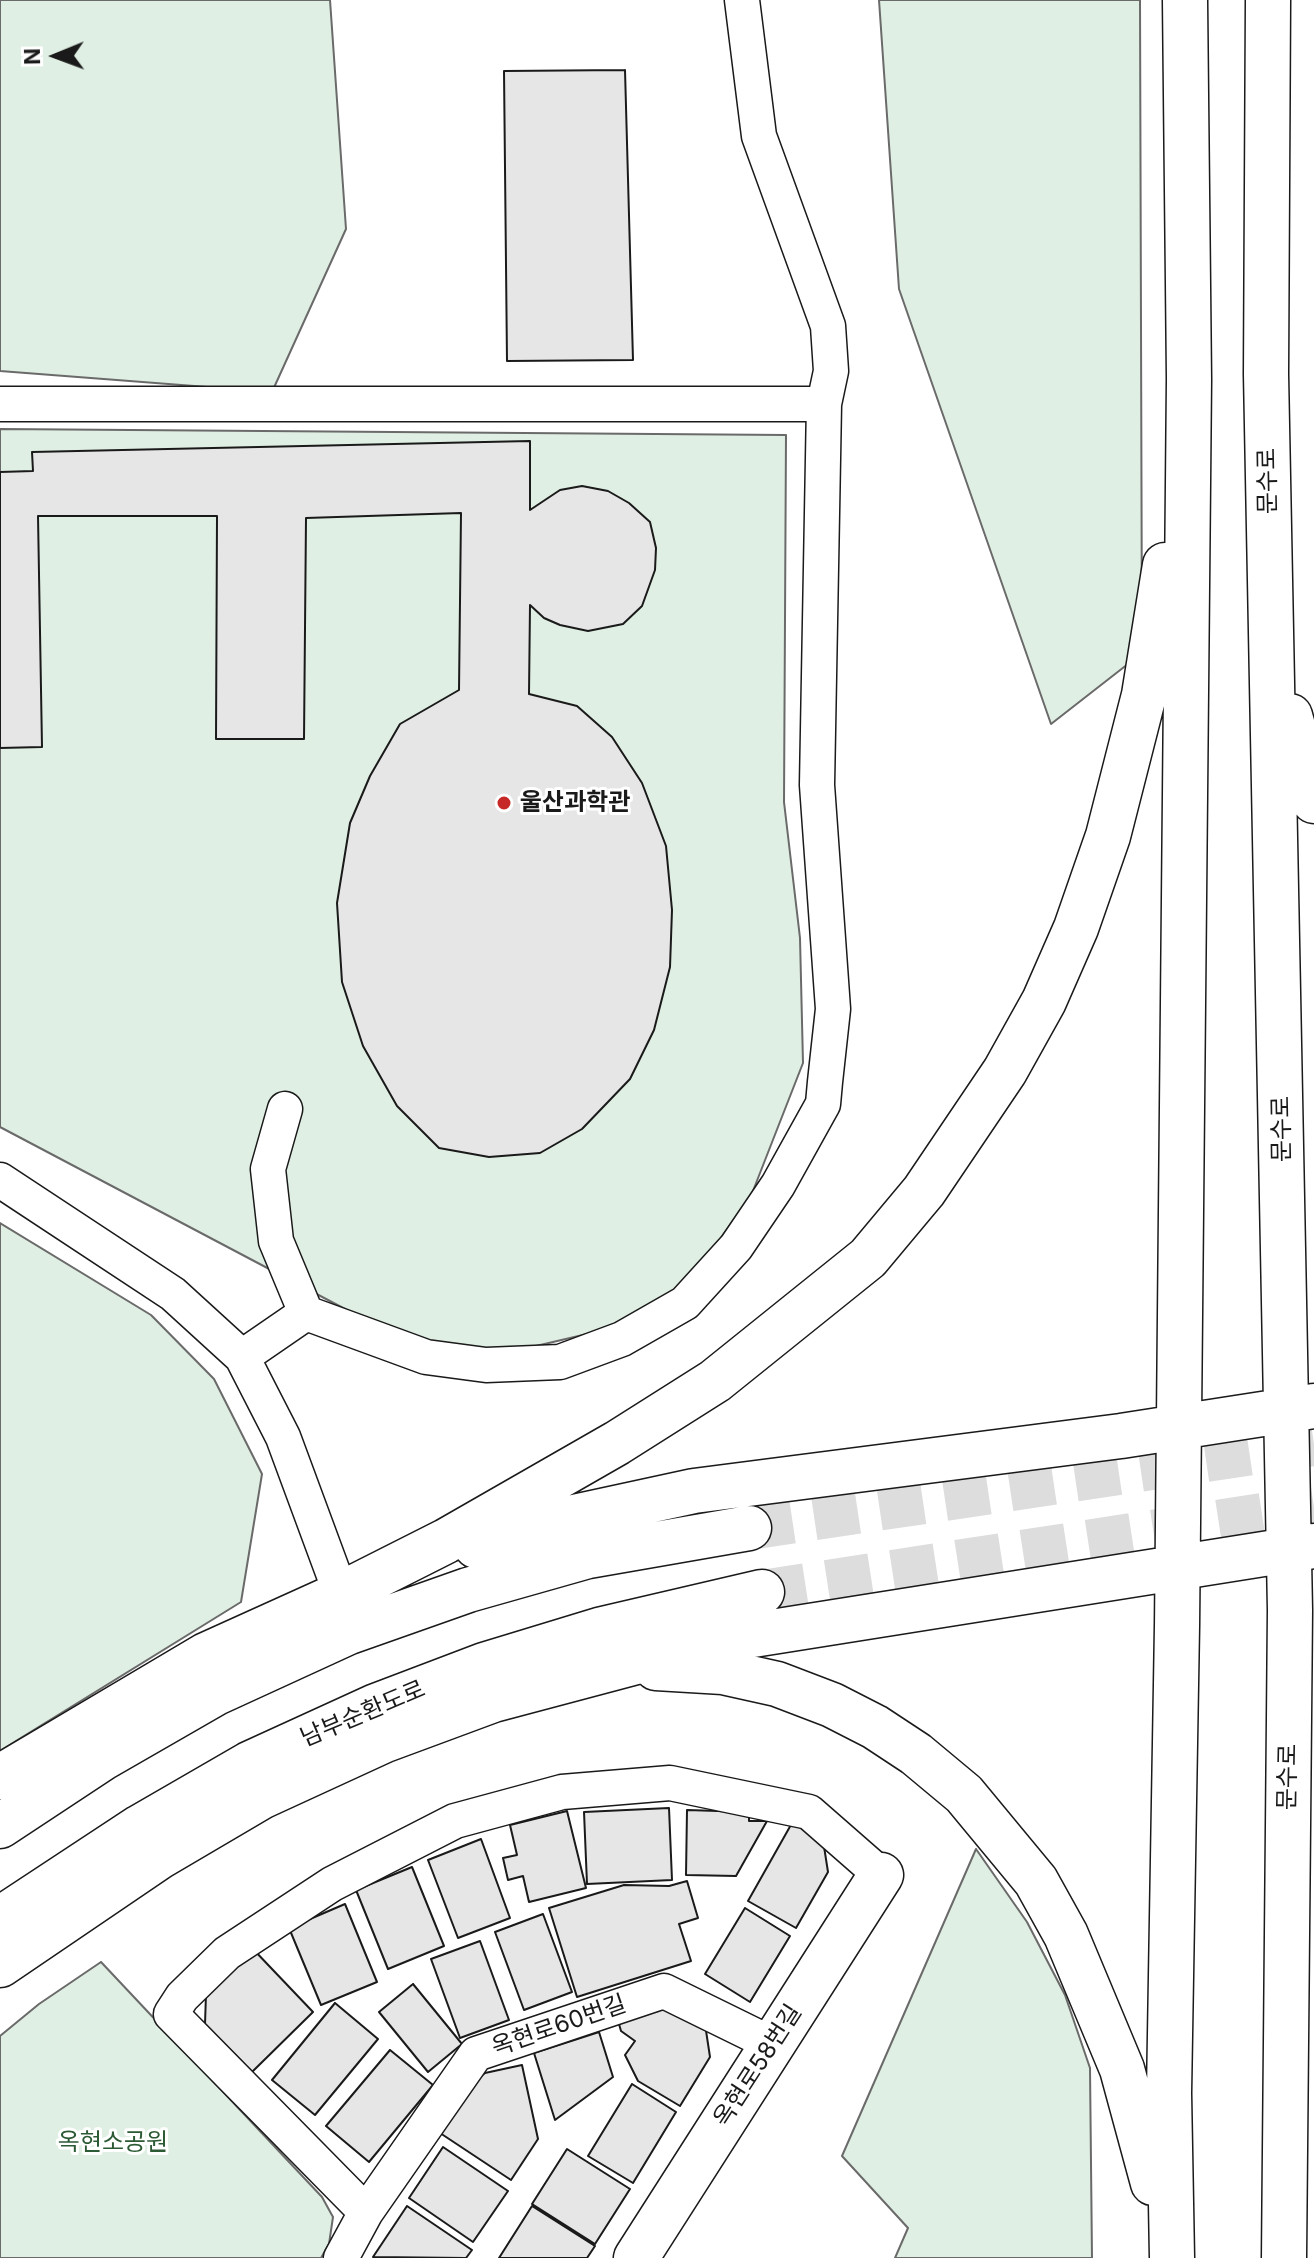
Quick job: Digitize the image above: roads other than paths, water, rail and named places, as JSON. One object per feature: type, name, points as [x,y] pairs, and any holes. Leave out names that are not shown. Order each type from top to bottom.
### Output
[{"type":"main road","points":[[1170,2258],[1169,2093],[1189,379],[1185,0]]},
{"type":"main road","name":"문수로","points":[[1268,0],[1266,374],[1271,608],[1301,1409],[1301,1548],[1284,2258]]},
{"type":"main road","points":[[0,1777],[206,1655],[341,1594],[526,1497],[715,1381],[868,1258],[924,1191],[1005,1071],[1044,1001],[1076,928],[1108,836],[1144,695],[1189,379]]},
{"type":"main road","points":[[1271,608],[1294,731],[1314,801]]},
{"type":"main road","points":[[341,1594],[459,1551],[574,1517],[694,1491],[1179,1428],[1301,1409]]},
{"type":"main road","points":[[0,1826],[103,1758],[216,1693],[349,1632],[468,1590],[588,1556],[749,1528]]},
{"type":"main road","points":[[0,1965],[159,1857],[261,1797],[385,1740],[493,1700],[715,1641],[1301,1548]]},
{"type":"main road","name":"남부순환도로","points":[[0,1919],[140,1827],[235,1772],[376,1706],[484,1665],[599,1630],[762,1592]]},
{"type":"main road","points":[[605,1668],[723,1672],[777,1684],[832,1705],[875,1727],[964,1794],[1002,1836],[1036,1881],[1097,2002],[1141,2135],[1170,2258]]},
{"type":"main road","name":"옥현로58번길","points":[[636,2258],[881,1875]]},
{"type":"main road","points":[[1301,2258],[1314,2198]]},
{"type":"street","points":[[285,1109],[268,1169],[276,1241],[306,1313],[426,1357],[486,1365],[560,1362],[622,1339],[685,1303],[736,1247],[778,1185],[823,1104],[833,1009],[817,785],[824,404],[831,371],[828,326],[759,136],[742,0]]},
{"type":"street","points":[[0,404],[824,404]]},
{"type":"street","points":[[0,1180],[173,1294],[242,1357],[283,1437],[341,1594]]},
{"type":"street","points":[[242,1357],[306,1313]]},
{"type":"street","points":[[366,2212],[171,2014],[182,1997],[227,1953],[332,1884],[455,1821],[562,1792],[670,1783],[809,1812],[881,1875]]},
{"type":"street","name":"옥현로60번길","points":[[341,2258],[366,2212],[476,2054],[664,1991],[772,2044]]},
{"type":"tunnel","points":[[749,1528],[1314,1444]]},
{"type":"tunnel","points":[[762,1592],[1314,1507]]},
{"type":"place","name":"울산과학관","points":[[504,803]]},
{"type":"park label","name":"옥현소공원","points":[[113,2143]]}]
